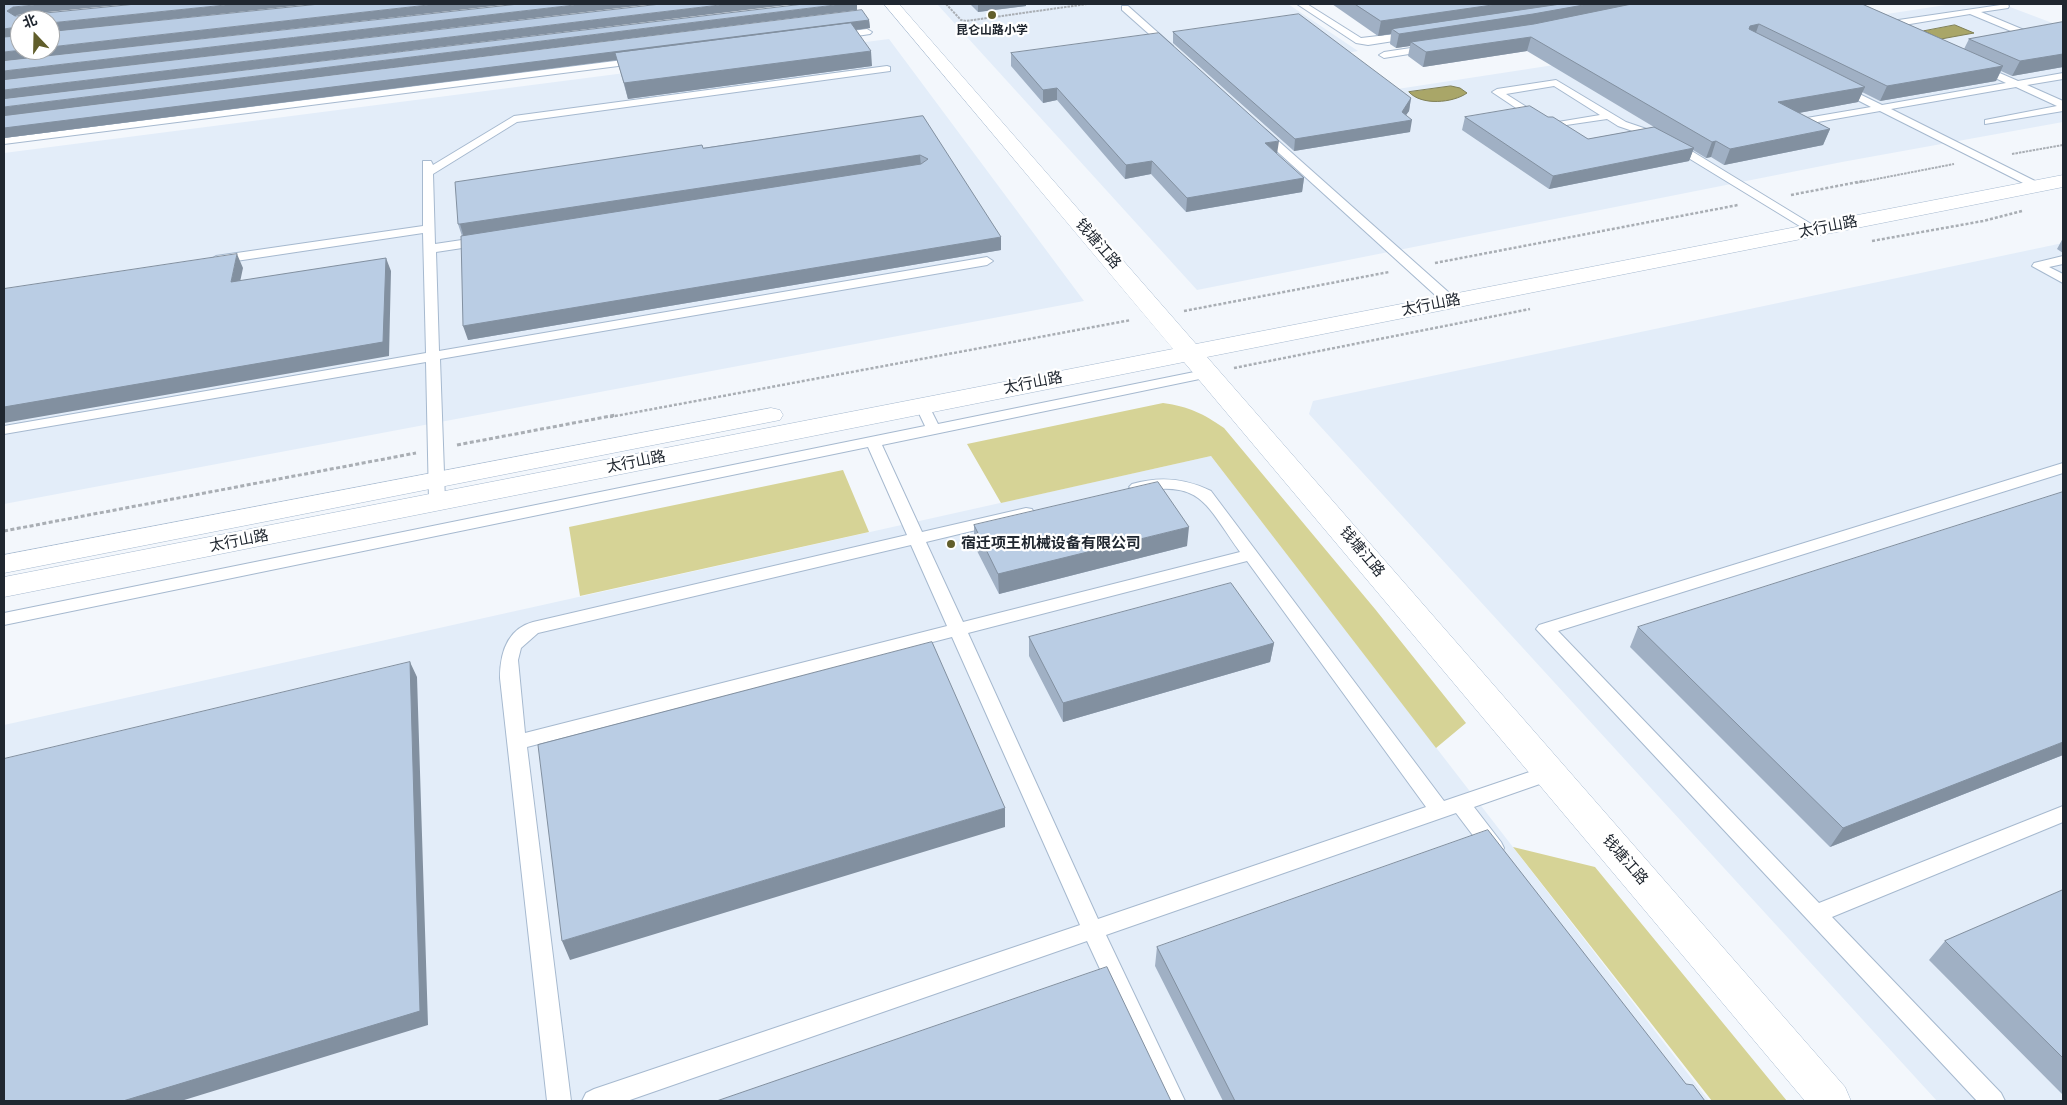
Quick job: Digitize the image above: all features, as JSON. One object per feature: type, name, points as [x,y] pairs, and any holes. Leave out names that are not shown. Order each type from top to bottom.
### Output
[{"type":"street","name":"钱塘江路","points":[[891,4],[1831,1101]]},
{"type":"street","name":"太行山路","points":[[1442,294],[1794,217],[2063,165]]},
{"type":"street","name":"太行山路","points":[[4,587],[437,491],[1442,294],[1815,230],[2063,181]]},
{"type":"street","name":"太行山路","points":[[4,564],[437,491],[922,405],[1184,344]]},
{"type":"lane","points":[[402,91],[406,4]]},
{"type":"lane","points":[[1301,4],[1359,41],[1368,42],[1423,33]]},
{"type":"lane","points":[[1902,33],[1885,25],[2005,6]]},
{"type":"lane","points":[[1125,8],[1182,58]]},
{"type":"lane","points":[[1972,12],[2038,36],[2014,40]]},
{"type":"lane","points":[[828,37],[867,32]]},
{"type":"lane","points":[[1384,56],[1442,46]]},
{"type":"lane","points":[[4,141],[216,114],[314,97],[402,91],[512,72],[595,62],[654,59]]},
{"type":"lane","points":[[1971,64],[2063,106]]},
{"type":"lane","points":[[437,491],[427,168],[514,119],[887,69]]},
{"type":"lane","points":[[1795,123],[2063,76]]},
{"type":"lane","points":[[1829,82],[2037,186]]},
{"type":"lane","points":[[1609,116],[1550,126],[1498,92],[1556,83],[1631,128],[1663,138],[1815,230]]},
{"type":"lane","points":[[216,114],[220,101]]},
{"type":"lane","points":[[1989,122],[2063,106]]},
{"type":"lane","points":[[93,130],[99,116]]},
{"type":"lane","points":[[1253,123],[1442,294]]},
{"type":"lane","points":[[201,262],[429,229]]},
{"type":"lane","points":[[429,249],[498,238]]},
{"type":"lane","points":[[2063,260],[2038,266],[2063,279]]},
{"type":"lane","points":[[4,430],[987,261]]},
{"type":"lane","points":[[4,619],[1209,374]]},
{"type":"lane","points":[[922,405],[934,430]]},
{"type":"lane","points":[[873,442],[1093,931],[1173,1101]]},
{"type":"lane","points":[[1993,1101],[1545,629],[2063,468]]},
{"type":"lane","points":[[1124,490],[1164,483],[1188,485],[1206,494],[1251,555],[1450,808],[1508,867]]},
{"type":"lane","points":[[559,1101],[517,742],[509,661],[513,643],[532,628],[1039,510]]},
{"type":"lane","points":[[517,742],[1251,555]]},
{"type":"lane","points":[[594,1101],[1550,773]]},
{"type":"lane","points":[[1815,914],[2063,814]]},
{"type":"path","points":[[946,4],[961,20],[966,21],[1087,4]]},
{"type":"path","points":[[4,531],[2063,145]]},
{"type":"path","points":[[1866,242],[1983,221],[2026,210]]},
{"type":"path","points":[[1209,374],[1538,307]]},
{"type":"shaded area","points":[[937,4],[1288,4],[1358,51],[1341,54],[1391,90],[1952,4],[2002,4],[2063,27],[2063,122],[1842,162],[1197,290]]},
{"type":"shaded area","points":[[1955,25],[1974,33],[1941,39],[1924,31]]},
{"type":"shaded area","points":[[889,39],[1084,301],[4,504],[4,153]]},
{"type":"shaded area","points":[[1451,86],[1460,88],[1467,93],[1454,99],[1437,102],[1421,99],[1409,92]]},
{"type":"shaded area","points":[[2063,243],[2063,1101],[1937,1101],[1309,414],[1313,401]]},
{"type":"shaded area","points":[[1163,403],[1195,411],[1224,428],[1375,609],[1466,723],[1436,748],[1211,456],[1001,503],[967,444]]},
{"type":"shaded area","points":[[1211,456],[1709,1101],[4,1101],[4,725]]},
{"type":"shaded area","points":[[843,470],[869,532],[580,596],[569,527]]},
{"type":"shaded area","points":[[1513,847],[1595,867],[1787,1101],[1712,1101]]},
{"type":"building","points":[[4,4],[45,4],[13,7],[7,11],[10,13],[10,28],[4,29]]},
{"type":"building","points":[[136,4],[235,4],[60,22],[60,12]]},
{"type":"building","points":[[320,4],[437,4],[60,46],[60,31]]},
{"type":"building","points":[[519,4],[583,4],[4,71],[4,61],[60,60],[60,55]]},
{"type":"building","points":[[661,4],[728,4],[4,90],[4,80]]},
{"type":"building","points":[[804,4],[843,4],[4,107],[4,99]]},
{"type":"building","points":[[1355,4],[1499,4],[1381,21]]},
{"type":"building","points":[[1561,4],[1589,4],[1399,34],[1392,29]]},
{"type":"building","points":[[1632,4],[1862,4],[2003,66],[1887,86],[1759,24],[1750,26],[1749,29],[1865,87],[1778,102],[1830,129],[1730,149],[1716,141],[1712,142],[1531,37],[1426,52],[1411,42],[1534,24]]},
{"type":"building","points":[[862,10],[869,20],[4,128],[4,116]]},
{"type":"building","points":[[1299,14],[1411,98],[1402,112],[1412,120],[1295,139],[1173,32]]},
{"type":"building","points":[[2063,22],[2063,54],[2020,61],[1969,39]]},
{"type":"building","points":[[851,23],[871,51],[624,83],[615,53]]},
{"type":"building","points":[[1159,33],[1279,141],[1265,143],[1304,178],[1187,198],[1152,161],[1126,165],[1057,88],[1043,90],[1011,53]]},
{"type":"building","points":[[4,37],[10,37],[10,51],[4,52]]},
{"type":"building","points":[[1530,106],[1548,117],[1553,117],[1588,139],[1654,127],[1694,148],[1553,176],[1465,117]]},
{"type":"building","points":[[923,116],[1001,237],[463,326],[461,236],[921,164],[928,159],[920,155],[460,224],[458,224],[455,182],[702,145],[703,148]]},
{"type":"building","points":[[237,254],[231,282],[386,258],[383,342],[4,407],[4,289]]},
{"type":"building","points":[[1158,482],[1189,527],[998,574],[974,525]]},
{"type":"building","points":[[2063,492],[2063,742],[1843,828],[1638,627]]},
{"type":"building","points":[[1231,583],[1274,643],[1063,703],[1029,637]]},
{"type":"building","points":[[932,642],[1005,808],[562,941],[538,745]]},
{"type":"building","points":[[410,662],[420,1011],[123,1101],[4,1101],[4,759]]},
{"type":"building","points":[[1488,830],[1686,1084],[1693,1085],[1705,1101],[1235,1101],[1157,947]]},
{"type":"building","points":[[2063,890],[2063,1058],[1945,941]]},
{"type":"building","points":[[1107,967],[1171,1101],[717,1101]]},
{"type":"place","name":"昆仑山路小学","points":[[992,15]]},
{"type":"place","name":"宿迁项王机械设备有限公司","points":[[951,544]]}]
